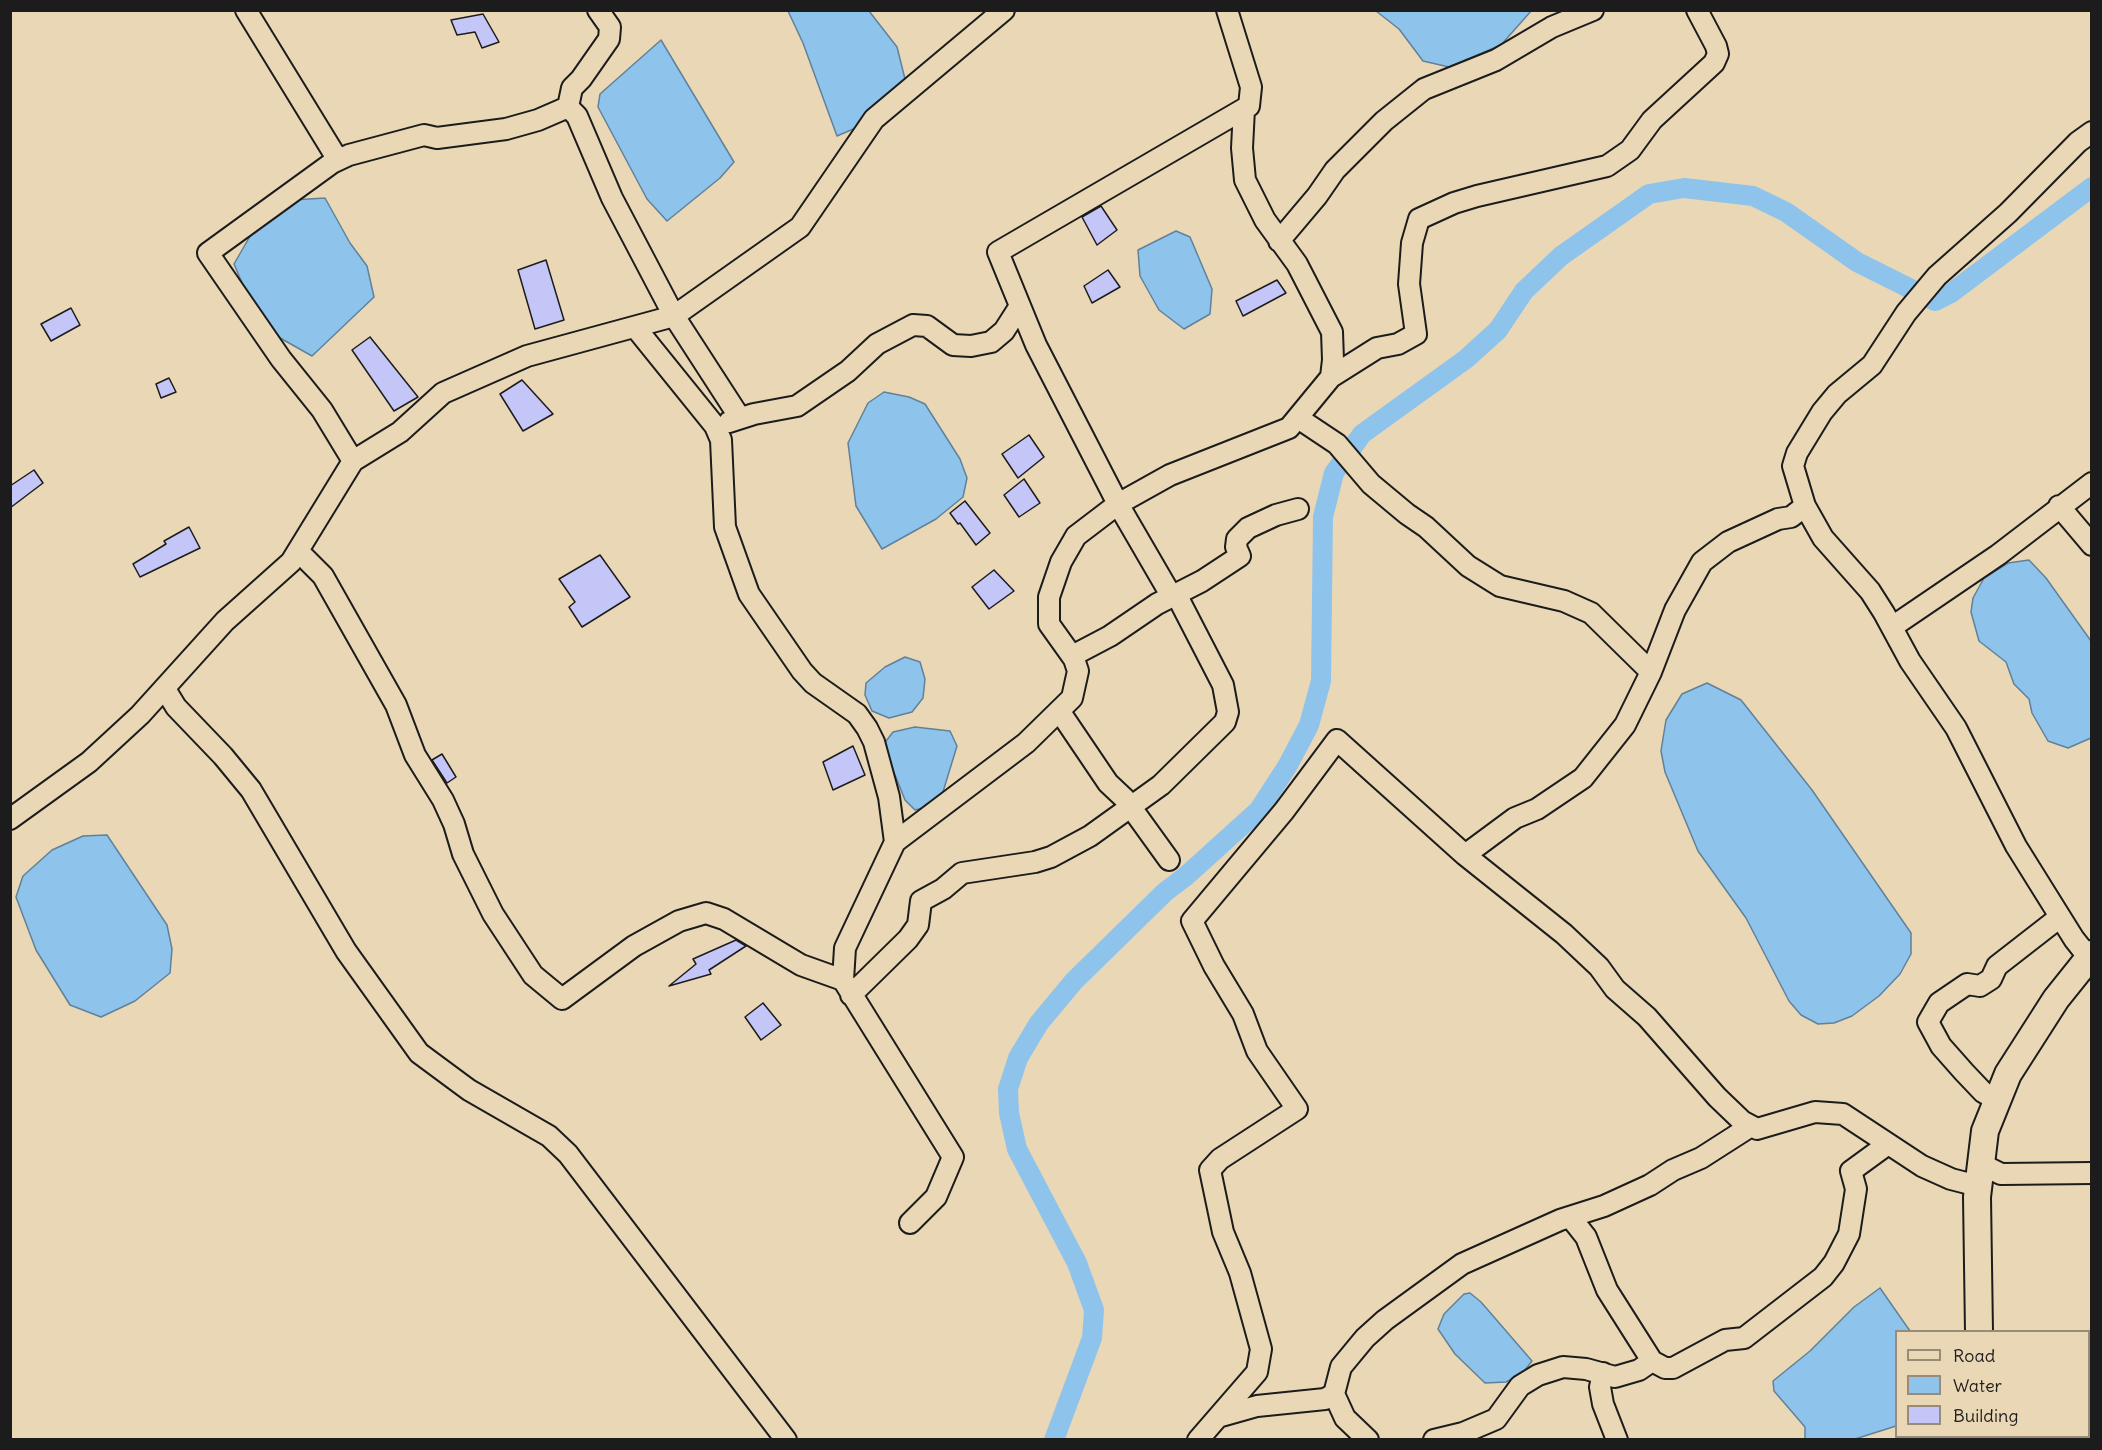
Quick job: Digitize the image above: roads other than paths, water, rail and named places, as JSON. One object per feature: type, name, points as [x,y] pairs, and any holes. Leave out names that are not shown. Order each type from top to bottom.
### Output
[{"type":"street","points":[[246,10],[338,160]]},
{"type":"street","points":[[568,107],[572,88],[609,39],[610,27],[598,10]]},
{"type":"street","points":[[10,819],[89,762],[165,689],[179,669],[225,621],[291,562],[353,461],[400,432],[443,393],[527,356],[674,316],[800,227],[874,119],[1004,10]]},
{"type":"street","points":[[847,988],[908,939],[918,925],[921,901],[943,889],[962,873],[1005,868],[1051,857],[1090,836],[1161,785],[1225,722],[1228,712],[1223,685],[1174,595],[1118,504],[1036,345],[998,252],[1249,106],[1251,87],[1227,10]]},
{"type":"street","points":[[1279,241],[1317,196],[1335,170],[1384,121],[1424,89],[1496,60],[1552,27],[1593,10]]},
{"type":"street","points":[[910,1223],[936,1197],[953,1157],[847,988],[845,948],[895,842],[1026,743],[1072,698],[1078,671],[1072,656],[1049,624],[1050,597],[1056,576],[1076,536],[1118,504],[1170,476],[1289,428],[1331,377],[1377,348],[1398,344],[1416,334],[1409,284],[1412,243],[1419,219],[1454,203],[1477,196],[1607,166],[1630,150],[1652,120],[1714,63],[1718,54],[1716,46],[1697,10]]},
{"type":"street","points":[[353,461],[322,410],[281,359],[208,253],[338,160],[349,155],[424,135],[437,138],[506,129],[538,120],[568,107]]},
{"type":"street","points":[[568,107],[578,116],[612,198],[674,316],[740,418]]},
{"type":"street","points":[[1244,109],[1242,148],[1245,180],[1251,197],[1279,241],[1297,264],[1332,332],[1334,360],[1331,377]]},
{"type":"street","points":[[1979,1330],[1980,1175],[1985,1131],[2008,1074],[2050,1008],[2090,956],[2060,917],[1997,812],[1956,729],[1910,660],[1870,591],[1823,538],[1805,506],[1793,466],[1797,453],[1822,412],[1837,394],[1872,365],[1906,313],[1937,276],[1969,245],[2008,213],[2078,142],[2091,132]]},
{"type":"street","points":[[715,426],[740,418],[797,406],[848,371],[878,344],[913,325],[927,326],[953,345],[971,346],[991,342],[1004,331],[1020,306]]},
{"type":"street","points":[[635,327],[715,426],[721,440],[725,527],[750,594],[802,671],[813,683],[857,714],[867,728],[874,742],[889,798],[895,842]]},
{"type":"street","points":[[1298,418],[1337,444],[1365,473],[1371,484],[1426,527],[1468,566],[1500,586],[1564,601],[1591,614],[1651,672]]},
{"type":"street","points":[[1892,627],[1990,561],[2091,483]]},
{"type":"street","points":[[1465,855],[1515,818],[1537,809],[1583,778],[1625,725],[1651,672],[1675,610],[1702,562],[1728,542],[1778,519],[1791,518],[1805,506]]},
{"type":"street","points":[[2059,506],[2091,545]]},
{"type":"street","points":[[1072,656],[1110,636],[1240,556],[1236,547],[1238,539],[1248,528],[1276,515],[1298,509]]},
{"type":"street","points":[[298,551],[323,576],[396,705],[415,755],[443,800],[463,854],[493,914],[533,975],[562,999],[634,946],[679,921],[706,913],[724,919],[801,965],[847,988]]},
{"type":"street","points":[[165,689],[176,707],[223,756],[251,790],[346,951],[419,1053],[469,1090],[549,1136],[568,1154],[786,1440]]},
{"type":"street","points":[[1060,712],[1107,783],[1130,806],[1169,860]]},
{"type":"street","points":[[1198,1440],[1257,1372],[1261,1349],[1240,1273],[1223,1232],[1210,1170],[1220,1159],[1297,1109],[1257,1051],[1243,1014],[1214,966],[1192,921],[1284,811],[1337,740],[1465,855],[1564,934],[1599,967],[1615,989],[1655,1026],[1665,1041],[1722,1104],[1756,1129],[1802,1114],[1828,1111],[1855,1119],[1922,1166],[1951,1179],[2001,1174],[2091,1173]]},
{"type":"street","points":[[1998,1100],[1983,1092],[1941,1046],[1928,1022],[1939,1003],[1967,984],[1980,986],[1991,979],[1997,966],[2060,917]]},
{"type":"street","points":[[1368,1440],[1346,1418],[1334,1394],[1341,1367],[1347,1358],[1365,1338],[1399,1310],[1480,1255],[1560,1220],[1571,1218],[1650,1185],[1673,1170],[1701,1158],[1751,1126]]},
{"type":"street","points":[[1571,1218],[1586,1237],[1607,1290],[1652,1361],[1665,1368],[1673,1368],[1725,1340],[1744,1338],[1822,1277],[1834,1263],[1849,1234],[1856,1189],[1851,1171],[1888,1144]]},
{"type":"street","points":[[1445,1438],[1496,1419],[1520,1386],[1538,1375],[1563,1367],[1615,1377],[1639,1370],[1652,1361]]},
{"type":"street","points":[[1602,1373],[1603,1404],[1617,1440]]},
{"type":"street","points":[[1218,1417],[1257,1406],[1317,1401],[1334,1394]]},
{"type":"water","points":[[1532,10],[1501,45],[1449,67],[1423,61],[1399,29],[1376,11]]},
{"type":"water","points":[[788,11],[869,11],[897,47],[905,79],[889,103],[858,127],[837,136],[803,43]]},
{"type":"water","points":[[661,40],[734,162],[720,178],[667,221],[647,199],[598,107],[600,94]]},
{"type":"water","points":[[325,198],[350,243],[367,266],[374,297],[312,356],[273,334],[251,304],[234,264],[253,231],[292,200]]},
{"type":"water","points":[[1176,231],[1190,237],[1212,289],[1210,314],[1184,329],[1159,310],[1140,276],[1138,250]]},
{"type":"water","points":[[884,392],[909,397],[925,404],[960,459],[967,478],[963,497],[936,519],[882,549],[856,506],[848,443],[868,403]]},
{"type":"water","points":[[2029,560],[2046,578],[2091,641],[2091,738],[2068,748],[2048,741],[2032,713],[2029,699],[2014,684],[2006,662],[1979,641],[1971,612],[1973,598],[1984,578],[2008,563]]},
{"type":"water","points":[[905,657],[920,662],[925,679],[923,698],[912,712],[889,718],[872,711],[865,695],[866,683],[885,667]]},
{"type":"water","points":[[1707,683],[1741,700],[1812,790],[1911,933],[1911,954],[1900,974],[1879,996],[1852,1016],[1834,1023],[1818,1024],[1801,1015],[1789,1001],[1746,918],[1698,851],[1665,772],[1661,751],[1666,720],[1682,694]]},
{"type":"water","points":[[915,727],[950,731],[957,746],[942,795],[930,806],[915,810],[905,800],[883,745],[893,732]]},
{"type":"water","points":[[107,835],[167,925],[172,949],[170,973],[135,1001],[101,1017],[70,1005],[36,950],[16,897],[23,876],[52,850],[83,836]]},
{"type":"water","points":[[1880,1288],[1909,1330],[1895,1330],[1895,1426],[1855,1439],[1805,1439],[1805,1427],[1774,1391],[1773,1381],[1810,1351],[1854,1307]]},
{"type":"water","points":[[1470,1293],[1481,1302],[1532,1361],[1522,1374],[1506,1382],[1485,1383],[1455,1354],[1438,1329],[1444,1314],[1464,1294]]},
{"type":"waterway","points":[[1054,1440],[1092,1338],[1094,1310],[1077,1263],[1017,1149],[1009,1113],[1008,1089],[1018,1058],[1039,1023],[1074,981],[1165,892],[1259,810],[1288,765],[1309,725],[1321,681],[1323,517],[1334,473],[1362,434],[1466,359],[1498,330],[1524,291],[1561,256],[1649,194],[1684,188],[1753,196],[1786,212],[1857,262],[1935,301],[1951,293],[2092,187]]}]
